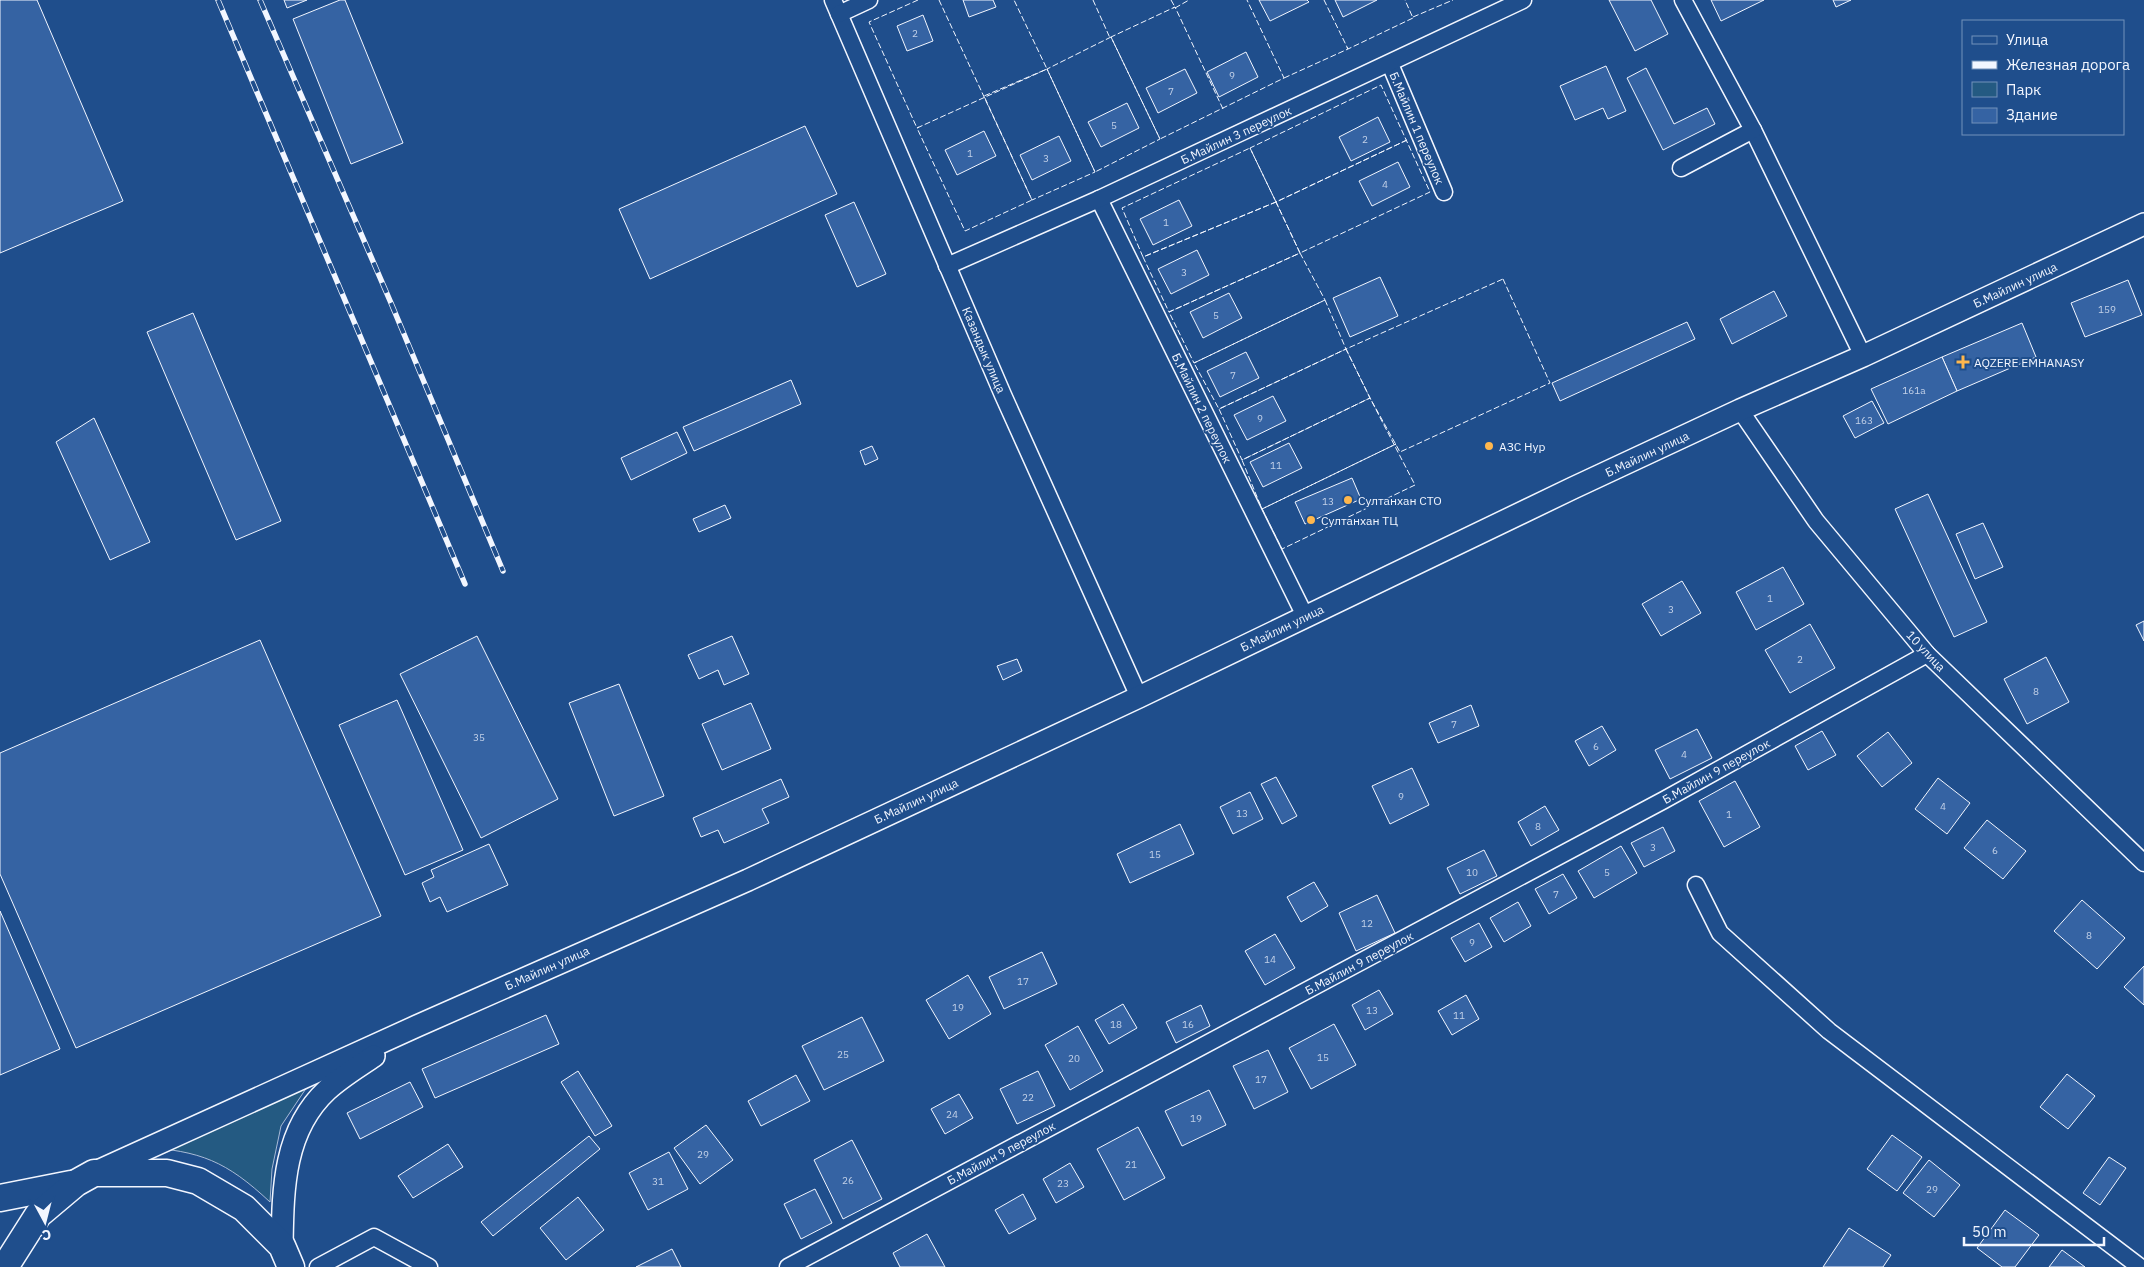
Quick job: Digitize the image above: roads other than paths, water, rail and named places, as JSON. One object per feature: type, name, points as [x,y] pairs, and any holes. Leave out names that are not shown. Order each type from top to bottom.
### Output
[{"type":"main road","points":[[0,1198],[85,1178],[167,1173],[198,1181],[244,1208],[287,1256]]},
{"type":"main road","points":[[5,1267],[38,1215],[85,1178]]},
{"type":"street","points":[[836,7],[869,0]]},
{"type":"street","name":"Б.Майлин 3 переулок","points":[[947,266],[1099,199],[1523,0]]},
{"type":"street","points":[[1683,0],[1753,130],[1863,356]]},
{"type":"street","name":"Казандык улица","points":[[836,7],[892,132],[947,266],[1139,697]]},
{"type":"street","name":"Б.Майлин 1 переулок","points":[[1390,64],[1444,192]]},
{"type":"street","points":[[1680,168],[1753,130]]},
{"type":"street","name":"Б.Майлин 2 переулок","points":[[1099,199],[1305,616]]},
{"type":"street","name":"Б.Майлин улица","points":[[417,1026],[748,880],[1139,697],[1305,616],[1740,410],[1863,356],[2144,224]]},
{"type":"street","name":"10 улица","points":[[1740,410],[1816,521],[1927,654],[2144,863]]},
{"type":"street","name":"Б.Майлин 9 переулок","points":[[788,1267],[1647,810],[1927,654]]},
{"type":"street","points":[[1696,885],[1720,933],[1829,1031],[2140,1267]]},
{"type":"street","points":[[85,1178],[417,1026]]},
{"type":"street","points":[[287,1256],[284,1188],[292,1141],[302,1122],[327,1090],[417,1026]]},
{"type":"street","points":[[318,1267],[374,1237],[429,1267]]},
{"type":"railway","points":[[218,0],[465,584]]},
{"type":"railway","points":[[260,0],[391,303],[503,571]]},
{"type":"place","name":"AQZERE EMHANASY","points":[[1963,362]]},
{"type":"place","name":"АЗС Нур","points":[[1489,446]]},
{"type":"place","name":"Султанхан СТО","points":[[1348,500]]},
{"type":"place","name":"Султанхан ТЦ","points":[[1311,520]]}]
